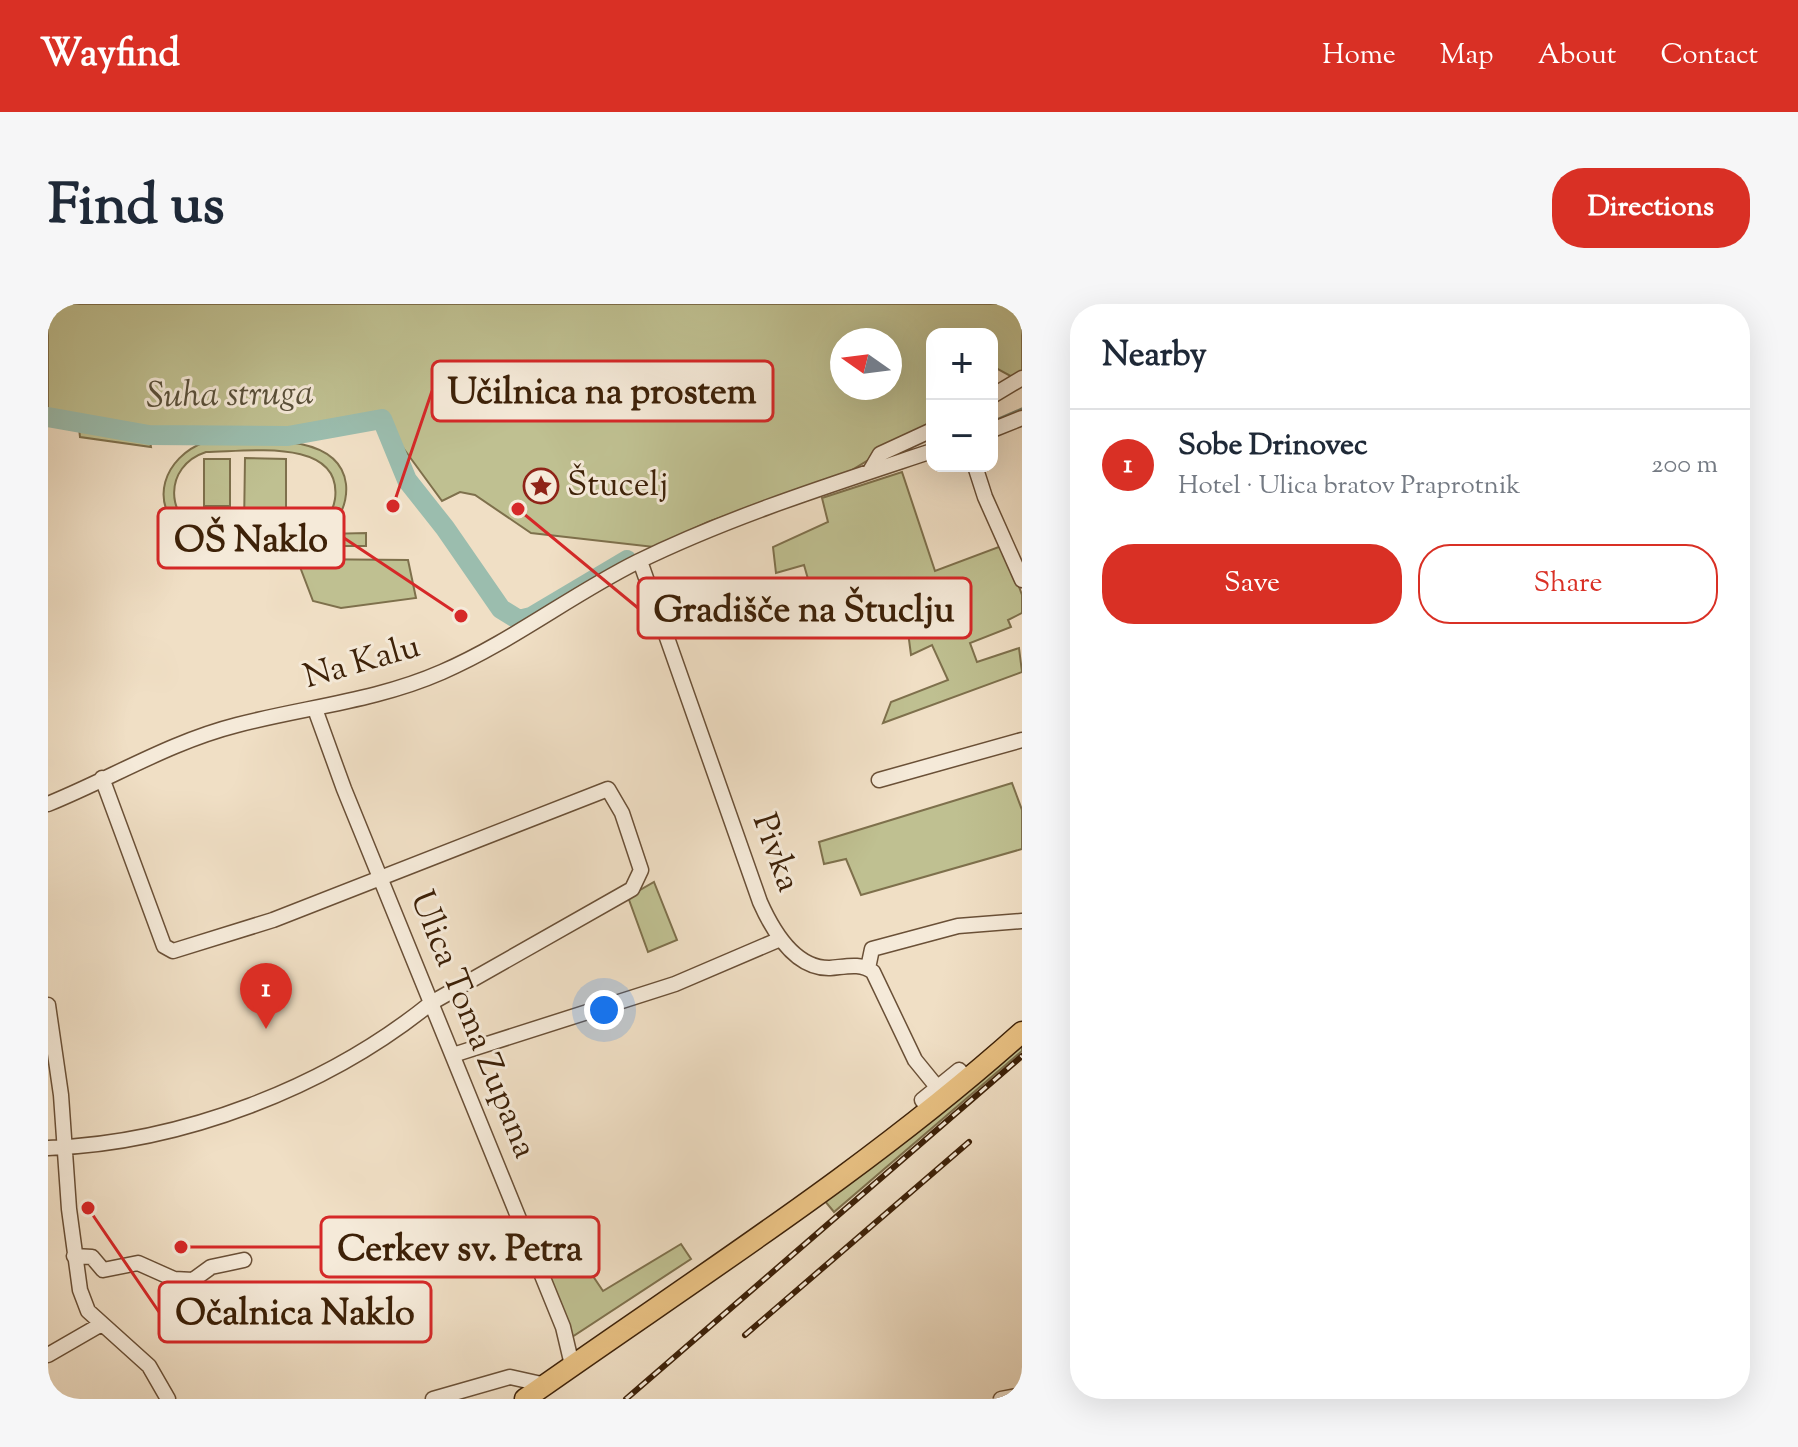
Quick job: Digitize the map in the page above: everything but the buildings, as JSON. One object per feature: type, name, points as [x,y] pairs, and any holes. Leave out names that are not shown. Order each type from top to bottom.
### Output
[{"type":"main road","points":[[534,1394],[836,1183],[963,1075],[1022,1032]]},
{"type":"street","points":[[998,392],[1022,378]]},
{"type":"street","points":[[998,428],[1022,418]]},
{"type":"street","points":[[870,471],[880,454],[926,433]]},
{"type":"street","name":"Na Kalu","points":[[63,798],[182,742],[238,724],[366,699],[442,673],[482,653],[602,581],[712,528],[926,453]]},
{"type":"street","points":[[977,472],[1022,580]]},
{"type":"street","name":"Pivka","points":[[640,561],[760,902],[778,940],[820,968],[868,968]]},
{"type":"street","points":[[602,581],[631,577],[647,584]]},
{"type":"street","name":"Ulica Toma Zupana","points":[[315,709],[563,1327],[572,1365]]},
{"type":"street","points":[[879,780],[1022,740]]},
{"type":"street","points":[[48,1148],[166,1133],[238,1109],[327,1069],[406,1023],[431,1003],[632,889],[641,870],[622,813],[608,789],[273,920],[173,951],[164,946],[102,778]]},
{"type":"street","points":[[48,804],[63,798]]},
{"type":"street","points":[[48,813],[63,798]]},
{"type":"street","points":[[937,1087],[915,1060],[868,968],[872,949],[958,926],[1022,921]]},
{"type":"street","points":[[453,1055],[675,984],[778,940]]},
{"type":"street","points":[[48,1005],[80,1290],[88,1311],[149,1366],[168,1399]]},
{"type":"street","points":[[926,1106],[937,1087],[963,1075]]},
{"type":"street","points":[[74,1256],[92,1257],[103,1270],[138,1263],[174,1279],[193,1280],[211,1267],[244,1260]]},
{"type":"street","points":[[48,1355],[100,1325]]},
{"type":"street","points":[[433,1399],[510,1377],[534,1394]]},
{"type":"street","points":[[1001,1399],[1022,1395]]},
{"type":"green space","points":[[48,304],[1022,304],[1022,373],[1016,379],[998,369],[998,328],[926,328],[926,425],[847,473],[708,522],[654,547],[531,533],[475,495],[460,492],[442,501],[382,419],[288,436],[149,435],[151,447],[80,437],[79,428],[103,430],[104,427],[48,416]]},
{"type":"green space","points":[[265,441],[309,446],[327,454],[340,466],[346,484],[346,498],[342,511],[326,534],[366,533],[366,546],[172,546],[172,534],[184,534],[166,509],[165,482],[179,458],[205,442]],"holes":[[[266,450],[308,456],[324,465],[333,479],[335,499],[330,514],[315,530],[299,535],[206,535],[182,518],[174,493],[182,469],[206,452]]]},
{"type":"green space","points":[[245,458],[286,459],[286,528],[244,527]]},
{"type":"green space","points":[[204,459],[230,459],[230,506],[204,506]]},
{"type":"green space","points":[[902,472],[935,571],[1004,545],[1022,595],[1022,613],[1008,620],[1011,627],[970,643],[977,662],[1019,648],[1022,672],[883,723],[891,702],[948,680],[932,645],[911,655],[905,609],[842,631],[789,627],[780,604],[808,579],[804,565],[776,573],[773,547],[828,522],[822,498]]},
{"type":"green space","points":[[297,559],[408,560],[416,598],[341,608],[313,601]]},
{"type":"green space","points":[[1012,783],[1022,810],[1022,849],[861,895],[846,859],[824,864],[819,842]]},
{"type":"green space","points":[[654,882],[677,940],[648,952],[628,897]]},
{"type":"green space","points":[[1022,1041],[1022,1051],[834,1212],[824,1200],[938,1115]]},
{"type":"green space","points":[[681,1244],[691,1259],[572,1337],[544,1272],[574,1248],[603,1291]]},
{"type":"waterway","points":[[998,419],[1022,409]]},
{"type":"waterway","name":"Suha struga","points":[[48,417],[149,435],[288,436],[382,419],[407,480],[445,528],[501,609],[519,620],[531,617],[627,560]]},
{"type":"railway","points":[[626,1399],[1022,1056]]},
{"type":"railway","points":[[745,1335],[969,1142]]},
{"type":"place","name":"Štucelj","points":[[541,486]]},
{"type":"place","name":"Učilnica na prostem","points":[[393,506]]},
{"type":"place","name":"Gradišče na Štuclju","points":[[518,509]]},
{"type":"place","name":"OŠ Naklo","points":[[461,616]]},
{"type":"place","name":"Sobe Drinovec","points":[[266,1029]]},
{"type":"place","name":"Očalnica Naklo","points":[[88,1208]]},
{"type":"place","name":"Cerkev sv. Petra","points":[[181,1247]]}]
